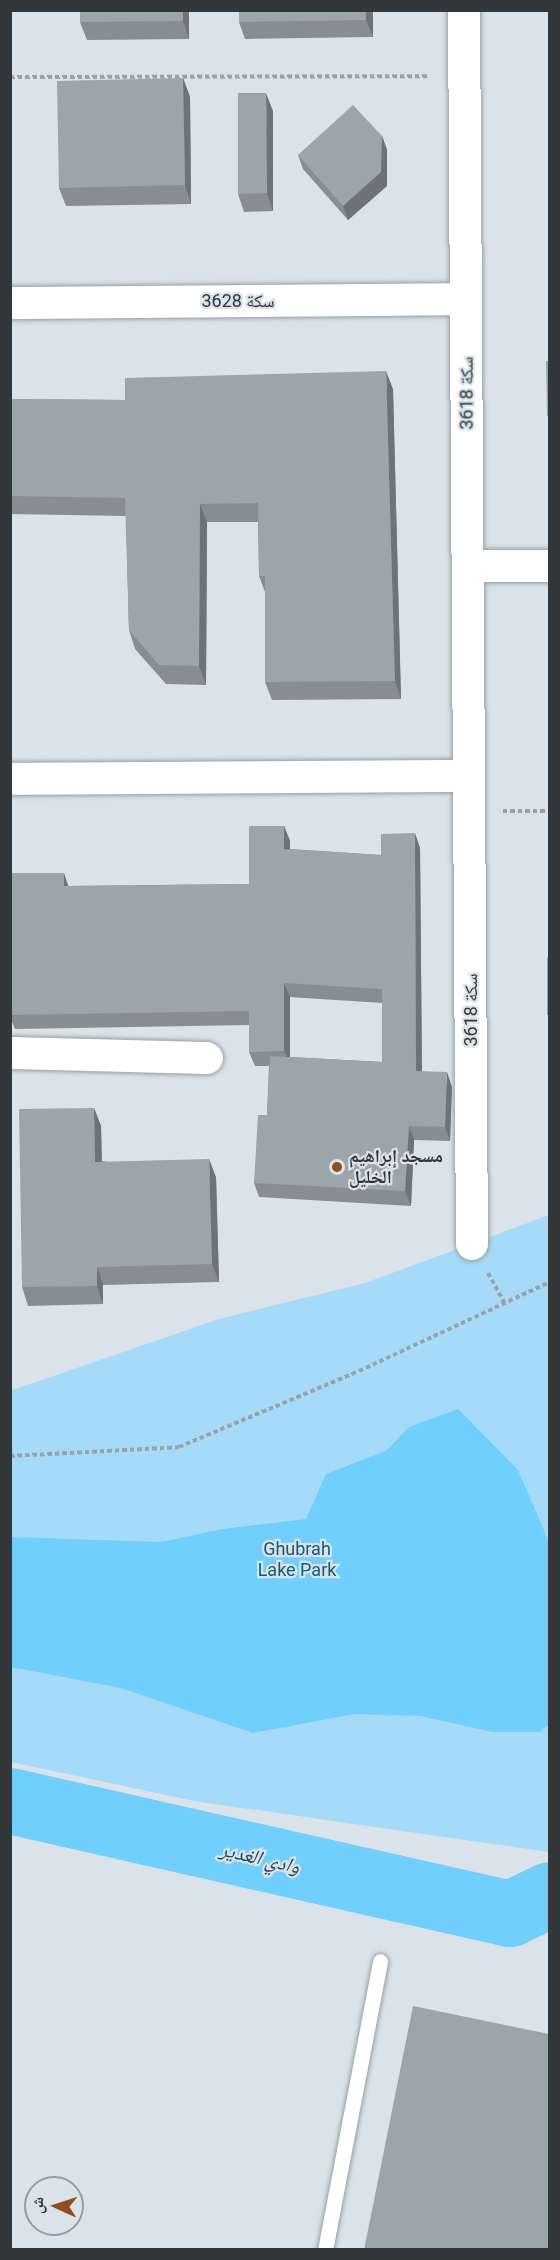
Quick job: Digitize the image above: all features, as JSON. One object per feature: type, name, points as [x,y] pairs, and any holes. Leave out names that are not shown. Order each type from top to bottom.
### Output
[{"type":"street","name":"سكة 3618","points":[[464,10],[472,1244]]},
{"type":"street","name":"سكة 3628","points":[[10,303],[466,299]]},
{"type":"street","points":[[468,566],[549,566]]},
{"type":"street","points":[[10,779],[469,776]]},
{"type":"street","points":[[10,1053],[207,1058]]},
{"type":"lane","points":[[325,2250],[380,1961]]},
{"type":"path","points":[[10,77],[465,75]]},
{"type":"path","points":[[469,811],[549,811]]},
{"type":"path","points":[[10,1456],[179,1447],[359,1371],[549,1282]]},
{"type":"green space","name":"Ghubrah Lake Park","points":[[549,1215],[549,1852],[194,1801],[11,1762],[10,1391],[219,1319],[365,1283]]},
{"type":"shaded area","points":[[458,1409],[518,1470],[549,1542],[549,1725],[539,1732],[493,1732],[420,1716],[355,1714],[253,1733],[121,1688],[11,1667],[11,1537],[161,1542],[223,1529],[306,1519],[326,1474],[386,1451],[409,1427]]},
{"type":"building","points":[[80,10],[183,10],[183,21],[80,22]]},
{"type":"building","points":[[239,10],[366,10],[366,20],[239,22]]},
{"type":"building","points":[[183,78],[185,185],[59,188],[57,81]]},
{"type":"building","points":[[238,93],[266,93],[267,193],[238,194]]},
{"type":"building","points":[[353,105],[382,136],[381,172],[343,206],[298,155]]},
{"type":"building","points":[[546,361],[549,361],[549,416],[547,416]]},
{"type":"building","points":[[386,371],[395,681],[265,682],[265,576],[259,576],[258,503],[200,504],[199,666],[159,665],[129,630],[125,498],[10,496],[10,399],[125,400],[125,378]]},
{"type":"building","points":[[249,826],[284,826],[284,849],[381,855],[381,834],[415,833],[416,1071],[447,1072],[445,1127],[409,1126],[405,1191],[254,1183],[258,1115],[267,1115],[270,1056],[382,1062],[382,989],[284,983],[284,1051],[249,1052],[249,1011],[10,1015],[10,873],[64,873],[64,886],[249,884]]},
{"type":"building","points":[[549,957],[549,1015],[547,1015],[547,958]]},
{"type":"building","points":[[94,1108],[95,1162],[209,1159],[212,1264],[97,1267],[97,1286],[22,1287],[19,1109]]},
{"type":"building","points":[[413,2006],[549,2034],[549,2250],[364,2250]]},
{"type":"waterway","name":"وادي الغدير","points":[[10,1801],[510,1914],[550,1895]]},
{"type":"waterway","name":"وادي الغدير","points":[[510,1914],[550,1922]]},
{"type":"place","name":"مسجد إبراهيم الخليل","points":[[337,1167]]}]
